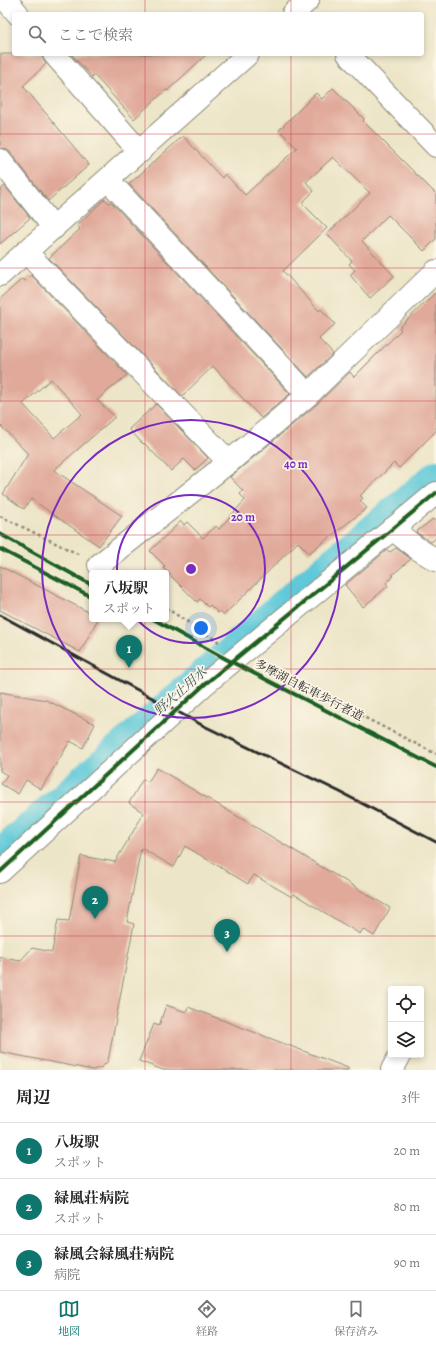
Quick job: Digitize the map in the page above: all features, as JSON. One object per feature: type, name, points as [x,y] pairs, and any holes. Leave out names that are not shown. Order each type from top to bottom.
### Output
[{"type":"street","points":[[6,0],[16,12]]},
{"type":"street","points":[[56,56],[140,152]]},
{"type":"street","points":[[0,275],[140,152],[246,56]]},
{"type":"street","points":[[350,56],[436,146]]},
{"type":"street","points":[[0,160],[54,228]]},
{"type":"street","points":[[108,180],[308,395]]},
{"type":"street","points":[[26,252],[229,462]]},
{"type":"street","points":[[99,565],[229,462],[308,395],[436,271]]},
{"type":"street","points":[[0,872],[205,684],[436,493]]},
{"type":"street","points":[[392,529],[418,549],[436,560]]},
{"type":"street","points":[[392,1070],[398,1058]]},
{"type":"path","points":[[0,516],[99,565]]},
{"type":"path","points":[[169,610],[215,640]]},
{"type":"path","points":[[240,655],[436,754]]},
{"type":"building","points":[[0,54],[12,54],[12,56],[42,56],[46,64],[23,86],[89,165],[48,201],[10,152],[0,148]]},
{"type":"building","points":[[73,56],[205,56],[134,119],[94,75],[92,77]]},
{"type":"building","points":[[333,88],[364,119],[363,121],[436,194],[436,239],[424,251],[388,215],[362,241],[394,276],[370,298],[350,275],[355,270],[349,264],[352,261],[327,234],[370,193],[333,157],[306,182],[314,191],[302,203],[327,228],[283,271],[319,311],[321,309],[335,324],[319,339],[333,354],[308,377],[129,184],[183,136],[222,178],[225,174],[245,195],[297,148],[279,130],[316,93],[322,99]]},
{"type":"building","points":[[5,186],[30,218],[0,244],[0,190]]},
{"type":"building","points":[[105,199],[109,203],[111,202],[290,394],[261,418],[213,366],[182,396],[49,258],[80,229],[77,225]]},
{"type":"building","points":[[31,275],[127,375],[97,400],[115,417],[54,470],[122,516],[99,546],[31,499],[24,509],[3,494],[28,454],[0,425],[0,299],[22,279],[25,281]],"holes":[[[51,379],[82,414],[54,438],[23,404]]]},
{"type":"building","points":[[436,292],[436,431],[399,468],[394,463],[360,496],[363,498],[360,501],[367,508],[309,553],[298,542],[224,615],[220,611],[218,613],[210,605],[208,607],[200,599],[197,602],[169,574],[169,570],[165,570],[163,568],[165,566],[150,551],[181,521],[184,525],[187,522],[203,538],[216,526],[219,529],[245,500],[240,494],[243,491],[230,477],[316,405],[350,372],[354,377],[401,330],[399,328]]},
{"type":"building","points":[[156,404],[208,458],[195,470],[184,459],[171,471],[129,429]]},
{"type":"building","points":[[433,519],[436,522],[436,538],[431,542],[416,532]]},
{"type":"building","points":[[396,548],[411,559],[392,575],[394,576],[386,583],[388,586],[363,607],[345,585],[387,550],[390,552]]},
{"type":"building","points":[[0,566],[89,612],[89,622],[96,622],[80,652],[0,610]]},
{"type":"building","points":[[0,692],[46,700],[95,724],[83,748],[70,741],[41,789],[26,780],[18,794],[1,784],[7,775],[0,771]]},
{"type":"building","points":[[157,768],[390,908],[374,936],[363,929],[360,934],[294,894],[292,897],[254,875],[248,884],[185,846],[174,867],[141,848],[127,922],[134,924],[108,1061],[102,1067],[93,1070],[0,1052],[0,957],[20,961],[32,948],[52,952],[58,920],[69,921],[81,856],[115,862],[144,813],[129,803],[143,779],[148,782]]},
{"type":"building","points":[[166,1005],[186,1012],[188,1007],[348,1068],[348,1070],[163,1070],[139,1061],[154,1024],[159,1026]]},
{"type":"waterway","name":"野火止用水","points":[[0,850],[300,587],[436,473]]},
{"type":"railway","points":[[0,615],[200,724],[340,792],[436,842]]},
{"type":"cycle path","points":[[0,872],[205,684],[436,493]]},
{"type":"cycle path","points":[[0,534],[89,583]]},
{"type":"cycle path","points":[[0,549],[89,595]]},
{"type":"cycle path","name":"多摩湖自転車歩行者道","points":[[158,622],[226,659],[436,767]]},
{"type":"place","name":"八坂駅","points":[[129,668]]},
{"type":"place","name":"緑風荘病院","points":[[95,919]]},
{"type":"place","name":"緑風会緑風荘病院","points":[[227,952]]}]
